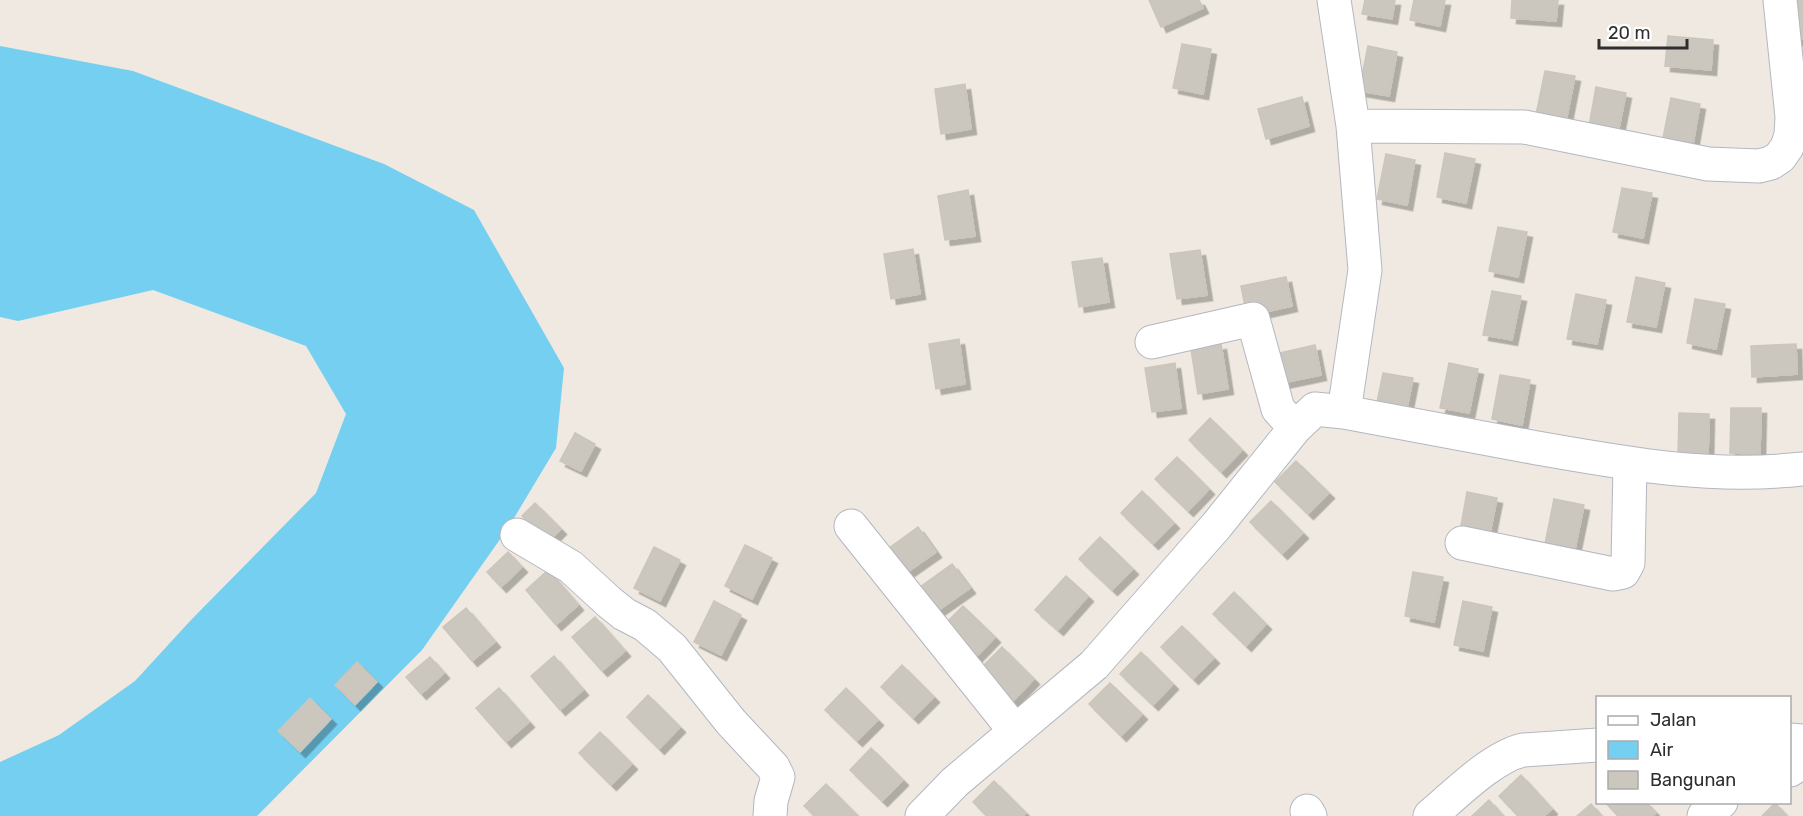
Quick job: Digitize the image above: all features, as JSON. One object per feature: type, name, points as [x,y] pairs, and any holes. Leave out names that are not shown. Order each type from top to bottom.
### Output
[{"type":"street","points":[[1334,0],[1353,126],[1365,270],[1344,412]]},
{"type":"street","points":[[1353,126],[1524,127],[1708,164],[1758,166],[1765,164],[1780,157],[1791,135],[1792,117],[1780,0]]},
{"type":"street","points":[[1152,342],[1253,319],[1278,409],[1295,428]]},
{"type":"street","points":[[922,816],[955,782],[1094,665],[1217,525],[1295,428],[1315,409],[1344,412],[1630,465],[1705,473],[1803,469]]},
{"type":"street","points":[[1462,543],[1619,574],[1623,572],[1628,563],[1630,465]]},
{"type":"street","points":[[851,526],[1015,731]]},
{"type":"street","points":[[517,535],[571,567],[609,602],[624,614],[645,625],[672,648],[731,722],[773,767],[778,777],[771,801],[770,816]]},
{"type":"street","points":[[1430,816],[1497,761],[1513,752],[1596,745]]},
{"type":"street","points":[[1704,816],[1719,804]]},
{"type":"water","points":[[0,46],[133,71],[384,164],[474,210],[564,368],[556,448],[508,528],[422,650],[257,816],[0,816],[0,762],[59,735],[135,681],[191,620],[316,493],[346,414],[306,346],[153,290],[18,321],[0,317]]},
{"type":"building","points":[[1149,0],[1199,0],[1203,8],[1161,27]]},
{"type":"building","points":[[1365,0],[1395,0],[1392,19],[1362,14]]},
{"type":"building","points":[[1414,0],[1445,0],[1440,26],[1410,20]]},
{"type":"building","points":[[1512,0],[1558,0],[1556,21],[1511,18]]},
{"type":"building","points":[[1789,0],[1803,0],[1803,39],[1793,41]]},
{"type":"building","points":[[1668,36],[1713,40],[1711,70],[1665,66]]},
{"type":"building","points":[[1182,44],[1211,49],[1203,94],[1173,88]]},
{"type":"building","points":[[1368,46],[1397,52],[1389,96],[1359,91]]},
{"type":"building","points":[[1545,71],[1575,76],[1566,121],[1536,115]]},
{"type":"building","points":[[965,84],[971,129],[941,134],[935,89]]},
{"type":"building","points":[[1596,87],[1626,93],[1617,138],[1588,132]]},
{"type":"building","points":[[1302,97],[1309,126],[1266,139],[1258,109]]},
{"type":"building","points":[[1671,98],[1700,104],[1692,149],[1662,143]]},
{"type":"building","points":[[1445,153],[1475,159],[1466,203],[1437,197]]},
{"type":"building","points":[[1386,154],[1415,160],[1407,205],[1377,199]]},
{"type":"building","points":[[1622,188],[1652,193],[1643,238],[1613,232]]},
{"type":"building","points":[[968,190],[975,236],[945,240],[938,196]]},
{"type":"building","points":[[1498,227],[1527,232],[1518,277],[1489,271]]},
{"type":"building","points":[[913,249],[920,294],[891,299],[884,254]]},
{"type":"building","points":[[1200,250],[1207,295],[1177,299],[1170,254]]},
{"type":"building","points":[[1102,258],[1109,302],[1079,307],[1072,262]]},
{"type":"building","points":[[1286,277],[1292,306],[1247,316],[1241,286]]},
{"type":"building","points":[[1636,277],[1665,283],[1656,327],[1627,322]]},
{"type":"building","points":[[1492,291],[1521,296],[1512,340],[1483,335]]},
{"type":"building","points":[[1576,294],[1606,300],[1597,344],[1567,339]]},
{"type":"building","points":[[1695,299],[1725,304],[1716,349],[1687,343]]},
{"type":"building","points":[[959,339],[965,384],[936,389],[929,344]]},
{"type":"building","points":[[1221,344],[1228,389],[1198,394],[1191,349]]},
{"type":"building","points":[[1796,344],[1797,374],[1752,377],[1751,346]]},
{"type":"building","points":[[1315,345],[1321,375],[1277,384],[1271,355]]},
{"type":"building","points":[[1175,363],[1181,408],[1152,412],[1145,368]]},
{"type":"building","points":[[1449,363],[1478,369],[1469,413],[1440,408]]},
{"type":"building","points":[[1383,373],[1413,378],[1404,423],[1374,417]]},
{"type":"building","points":[[1500,375],[1530,380],[1522,425],[1492,419]]},
{"type":"building","points":[[1731,408],[1761,408],[1760,454],[1730,453]]},
{"type":"building","points":[[1679,413],[1709,414],[1708,459],[1678,458]]},
{"type":"building","points":[[1210,418],[1242,450],[1221,472],[1189,440]]},
{"type":"building","points":[[575,433],[595,444],[581,471],[560,461]]},
{"type":"building","points":[[1177,457],[1209,489],[1188,511],[1155,479]]},
{"type":"building","points":[[1296,461],[1329,493],[1308,514],[1275,482]]},
{"type":"building","points":[[1142,491],[1174,523],[1153,544],[1121,513]]},
{"type":"building","points":[[1467,492],[1497,498],[1488,543],[1459,537]]},
{"type":"building","points":[[1554,499],[1584,505],[1575,549],[1545,544]]},
{"type":"building","points":[[1271,501],[1303,533],[1282,554],[1250,522]]},
{"type":"building","points":[[535,503],[561,529],[548,542],[522,516]]},
{"type":"building","points":[[918,527],[936,552],[899,578],[881,554]]},
{"type":"building","points":[[1100,537],[1133,569],[1112,590],[1079,559]]},
{"type":"building","points":[[745,545],[772,558],[752,599],[725,586]]},
{"type":"building","points":[[654,547],[680,560],[660,601],[634,588]]},
{"type":"building","points":[[508,552],[522,567],[501,587],[487,572]]},
{"type":"building","points":[[952,564],[970,588],[933,614],[916,590]]},
{"type":"building","points":[[548,570],[578,605],[556,625],[526,590]]},
{"type":"building","points":[[1413,572],[1443,577],[1434,622],[1405,616]]},
{"type":"building","points":[[1066,576],[1088,596],[1058,630],[1035,610]]},
{"type":"building","points":[[1234,592],[1266,624],[1246,646],[1213,614]]},
{"type":"building","points":[[714,601],[741,615],[721,655],[694,642]]},
{"type":"building","points":[[1463,601],[1492,607],[1483,651],[1454,645]]},
{"type":"building","points":[[963,606],[995,637],[974,659],[942,627]]},
{"type":"building","points":[[466,608],[495,642],[472,661],[443,627]]},
{"type":"building","points":[[595,617],[625,651],[602,671],[572,637]]},
{"type":"building","points":[[1182,626],[1214,658],[1193,679],[1161,647]]},
{"type":"building","points":[[1002,647],[1034,679],[1013,701],[980,669]]},
{"type":"building","points":[[1141,652],[1173,684],[1153,705],[1120,674]]},
{"type":"building","points":[[554,656],[583,690],[560,710],[531,676]]},
{"type":"building","points":[[430,657],[444,673],[421,694],[406,677]]},
{"type":"building","points":[[357,662],[377,682],[355,705],[335,685]]},
{"type":"building","points":[[902,665],[934,697],[913,718],[881,687]]},
{"type":"building","points":[[1110,683],[1142,714],[1121,736],[1089,704]]},
{"type":"building","points":[[499,688],[529,722],[506,742],[476,708]]},
{"type":"building","points":[[846,688],[878,720],[857,741],[825,710]]},
{"type":"building","points":[[648,695],[680,727],[659,749],[627,717]]},
{"type":"building","points":[[310,698],[331,719],[300,752],[278,731]]},
{"type":"building","points":[[600,732],[632,764],[611,785],[579,753]]},
{"type":"building","points":[[871,748],[903,780],[882,801],[850,770]]},
{"type":"building","points":[[1521,775],[1552,809],[1544,816],[1518,816],[1499,796]]},
{"type":"building","points":[[994,781],[1026,813],[1023,816],[987,816],[973,802]]},
{"type":"building","points":[[826,784],[858,816],[815,816],[804,806]]},
{"type":"building","points":[[1489,800],[1503,816],[1472,816]]},
{"type":"building","points":[[1591,804],[1601,816],[1577,816]]},
{"type":"building","points":[[1607,804],[1648,804],[1656,813],[1652,816],[1618,816]]},
{"type":"building","points":[[1776,804],[1787,816],[1762,816]]}]
